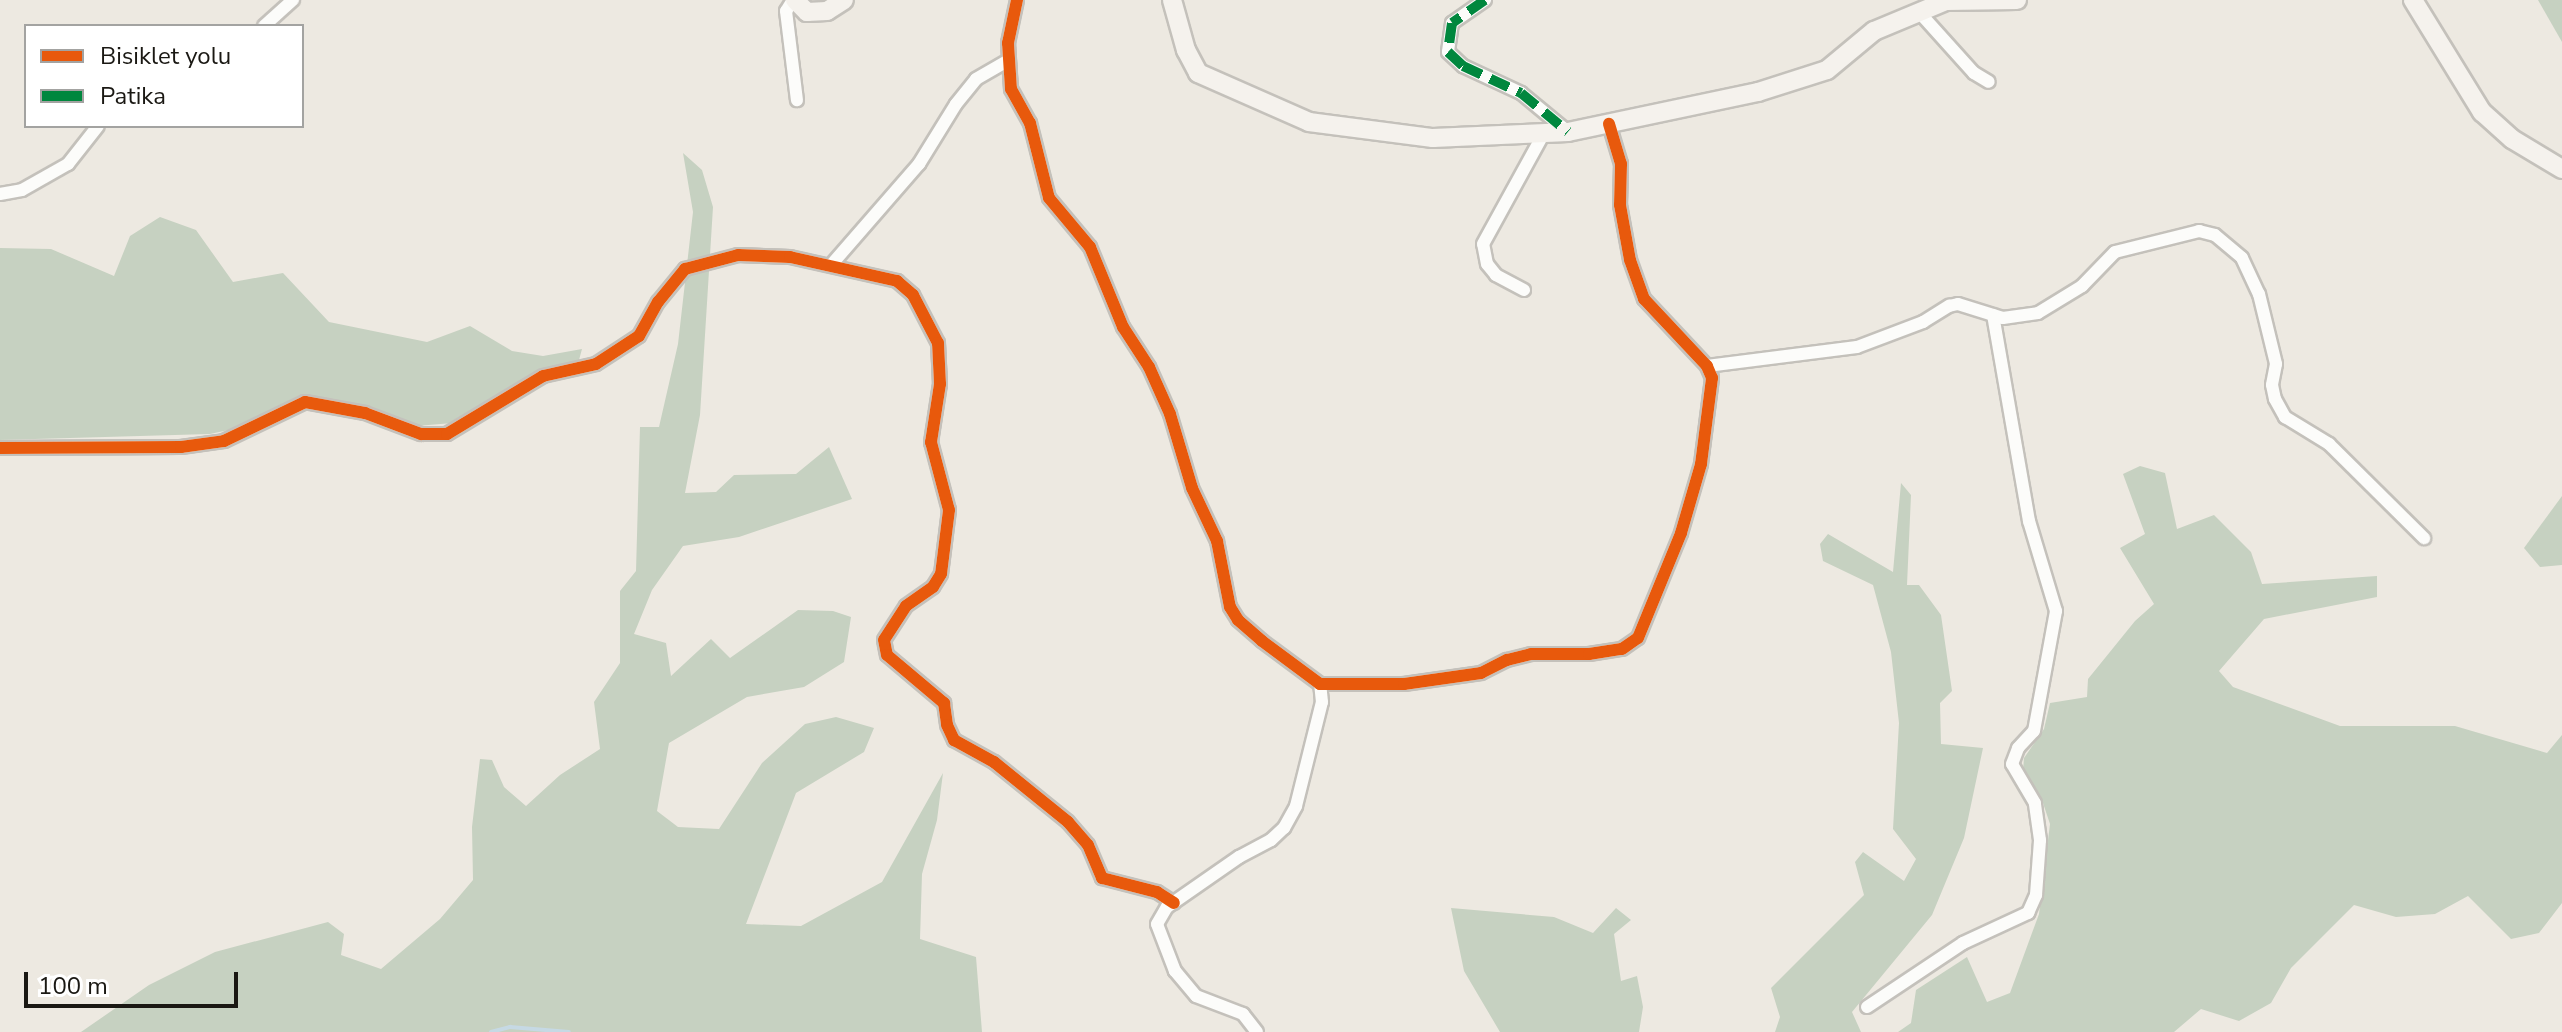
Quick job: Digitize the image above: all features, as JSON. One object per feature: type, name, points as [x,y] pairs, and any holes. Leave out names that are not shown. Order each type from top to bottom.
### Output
[{"type":"street","points":[[266,24],[293,0]]},
{"type":"street","points":[[797,100],[786,11],[794,0],[807,12],[827,11],[844,0]]},
{"type":"street","points":[[1017,0],[1008,43],[1011,89],[1030,123],[1049,198],[1090,247],[1123,327],[1149,367],[1170,414],[1192,488],[1217,541],[1230,607],[1250,631],[1320,684],[1404,684],[1481,673],[1507,660],[1531,654],[1589,654],[1622,649],[1638,638],[1681,533],[1701,464],[1712,378],[1707,366],[1644,299],[1630,260],[1620,205],[1621,164],[1609,124]]},
{"type":"street","points":[[1172,0],[1186,50],[1198,73],[1309,122],[1433,138],[1568,132],[1758,92],[1827,70],[1874,31],[1946,0],[2017,0]]},
{"type":"street","points":[[1485,0],[1452,23],[1448,52],[1463,66],[1521,93],[1568,132]]},
{"type":"street","points":[[2413,0],[2482,112],[2512,139],[2562,169]]},
{"type":"street","points":[[1919,12],[1974,73],[1989,82]]},
{"type":"street","points":[[832,264],[919,164],[956,104],[976,79],[1009,60]]},
{"type":"street","points":[[0,194],[22,190],[68,164],[96,128]]},
{"type":"street","points":[[1524,290],[1496,275],[1487,264],[1483,244],[1544,133]]},
{"type":"street","points":[[1707,366],[1857,347],[1923,322],[1958,304],[2003,318],[2038,313],[2082,286],[2115,252],[2199,231],[2215,235],[2242,258],[2259,294],[2276,364],[2272,385],[2275,399],[2285,417],[2329,444],[2424,538]]},
{"type":"street","points":[[0,448],[181,447],[224,441],[305,402],[365,413],[421,434],[447,434],[543,376],[596,364],[639,336],[658,302],[685,269],[738,255],[832,264],[897,281],[913,295],[938,343],[940,384],[931,442],[949,510],[941,574],[933,587],[906,606],[884,640],[887,655],[944,703],[947,725],[954,740],[994,762],[1068,822],[1093,853],[1102,878],[1157,892],[1174,903]]},
{"type":"street","points":[[1867,1007],[1963,943],[2028,913],[2036,895],[2040,840],[2035,803],[2012,764],[2018,748],[2034,731],[2056,611],[2029,521],[1993,315]]},
{"type":"street","points":[[1257,1032],[1243,1014],[1196,996],[1175,971],[1157,924],[1174,903],[1239,857],[1271,840],[1284,828],[1296,806],[1322,702],[1320,684]]},
{"type":"green space","points":[[2538,0],[2562,0],[2562,42]]},
{"type":"green space","points":[[683,153],[702,170],[713,207],[700,415],[685,493],[716,492],[734,475],[796,474],[829,447],[852,499],[739,537],[683,546],[652,590],[634,634],[666,643],[671,676],[711,639],[730,658],[798,610],[833,611],[851,617],[844,662],[804,687],[747,697],[669,743],[657,811],[678,827],[719,829],[762,763],[805,724],[836,717],[874,728],[864,752],[796,793],[746,924],[801,926],[882,882],[943,773],[937,820],[922,874],[920,939],[976,957],[982,1032],[81,1032],[149,985],[215,952],[328,922],[344,934],[341,955],[381,969],[440,919],[473,880],[472,827],[480,759],[492,760],[504,787],[526,806],[560,775],[600,749],[594,702],[620,663],[620,591],[636,571],[640,427],[659,427],[678,344],[693,212]]},
{"type":"green space","points":[[160,217],[196,230],[233,282],[283,273],[329,322],[427,342],[470,326],[512,351],[543,356],[582,349],[579,360],[540,370],[453,423],[416,426],[352,403],[302,395],[233,429],[210,434],[0,440],[0,248],[51,249],[114,276],[130,236]]},
{"type":"green space","points":[[2140,466],[2165,473],[2177,529],[2214,515],[2251,552],[2262,584],[2377,576],[2377,597],[2264,619],[2219,671],[2233,687],[2340,726],[2455,726],[2547,753],[2562,735],[2562,903],[2539,933],[2511,939],[2468,896],[2435,914],[2396,917],[2354,905],[2291,968],[2271,1003],[2239,1021],[2201,1009],[2174,1032],[1898,1032],[1911,1023],[1916,990],[1967,957],[1987,1002],[2010,993],[2039,914],[2050,824],[2041,797],[2023,771],[2024,758],[2044,729],[2050,703],[2087,697],[2088,679],[2135,621],[2154,604],[2120,548],[2145,534],[2123,474]]},
{"type":"green space","points":[[1901,483],[1911,495],[1907,585],[1919,585],[1941,615],[1952,691],[1940,703],[1941,744],[1983,748],[1964,838],[1932,915],[1852,1012],[1861,1032],[1775,1032],[1780,1017],[1771,988],[1864,895],[1855,862],[1863,852],[1904,881],[1916,859],[1893,829],[1899,723],[1891,652],[1873,585],[1823,561],[1820,544],[1828,534],[1893,572]]},
{"type":"green space","points":[[2562,496],[2562,565],[2540,567],[2524,548]]},
{"type":"green space","points":[[1451,908],[1554,917],[1593,933],[1616,908],[1631,920],[1614,934],[1621,981],[1637,976],[1643,1007],[1639,1032],[1500,1032],[1464,971]]},
{"type":"waterway","points":[[491,1032],[510,1027],[569,1032]]},
{"type":"marked path","points":[[1485,0],[1452,23],[1448,52],[1463,66],[1521,93],[1568,132]]},
{"type":"cycle path","points":[[1017,0],[1008,43],[1011,89],[1030,123],[1049,198],[1090,247],[1123,327],[1149,367],[1170,414],[1192,488],[1217,541],[1230,607],[1238,620],[1262,641],[1320,684],[1404,684],[1481,673],[1507,660],[1531,654],[1589,654],[1622,649],[1638,638],[1681,533],[1701,464],[1712,378],[1707,366],[1644,299],[1630,260],[1620,205],[1621,164],[1609,124]]},
{"type":"cycle path","points":[[0,448],[181,447],[224,441],[305,402],[365,413],[421,434],[447,434],[543,376],[596,364],[639,336],[658,302],[685,269],[738,255],[790,257],[897,281],[913,295],[938,343],[940,384],[931,442],[949,510],[941,574],[933,587],[906,606],[884,640],[887,655],[944,703],[947,725],[954,740],[994,762],[1068,822],[1088,845],[1102,878],[1157,892],[1174,903]]}]
